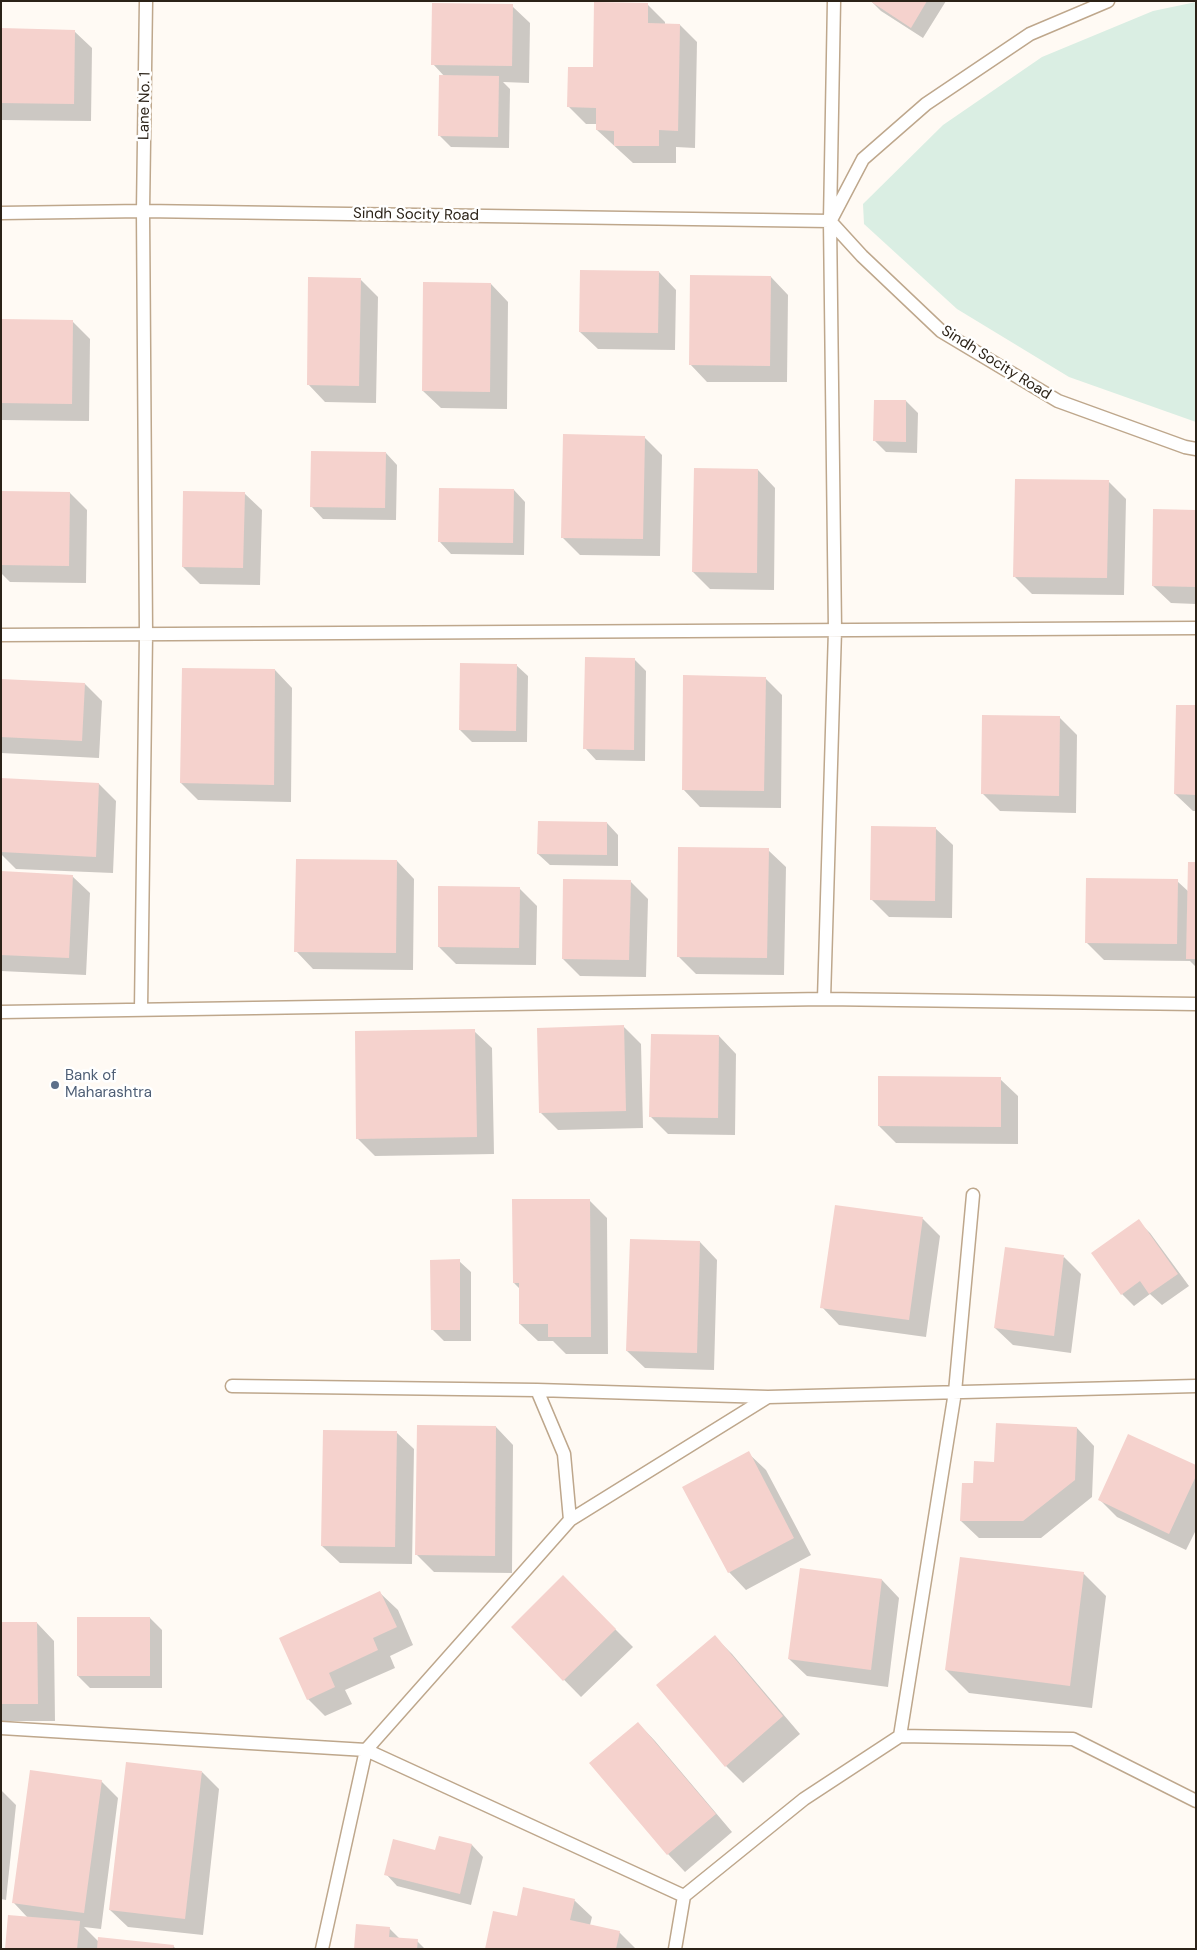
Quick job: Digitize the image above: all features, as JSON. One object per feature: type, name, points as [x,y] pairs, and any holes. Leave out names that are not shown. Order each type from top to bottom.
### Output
[{"type":"lane","name":"Lane No. 1","points":[[141,1009],[146,634],[143,210],[146,1]]},
{"type":"lane","points":[[824,999],[835,630],[830,221],[834,1]]},
{"type":"lane","points":[[830,221],[863,159],[926,104],[1030,34],[1108,1]]},
{"type":"lane","name":"Sindh Socity Road","points":[[1,213],[143,210],[830,221],[862,256],[942,331],[1058,401],[1185,447],[1196,449]]},
{"type":"lane","points":[[1,634],[1196,628]]},
{"type":"lane","points":[[1,1012],[824,999],[1196,1004]]},
{"type":"lane","points":[[900,1736],[955,1392],[973,1194]]},
{"type":"lane","points":[[232,1386],[537,1390],[768,1397],[1196,1386]]},
{"type":"lane","points":[[537,1390],[564,1454],[570,1520]]},
{"type":"lane","points":[[322,1949],[366,1750],[570,1520],[768,1397]]},
{"type":"lane","points":[[1,1728],[366,1750],[684,1896]]},
{"type":"lane","points":[[675,1949],[684,1896],[804,1799],[900,1736],[1073,1739],[1196,1801]]},
{"type":"green space","points":[[1196,2],[1196,422],[1069,377],[957,309],[864,224],[863,204],[943,125],[1042,57],[1153,11]]},
{"type":"building","points":[[870,1],[927,1],[911,28]]},
{"type":"building","points":[[594,2],[648,3],[648,23],[680,24],[678,131],[659,130],[659,146],[614,146],[614,131],[596,130],[596,108],[567,107],[568,67],[593,67]]},
{"type":"building","points":[[432,3],[513,4],[512,66],[431,65]]},
{"type":"building","points":[[1,28],[75,30],[74,104],[1,103]]},
{"type":"building","points":[[439,75],[499,76],[498,137],[438,136]]},
{"type":"building","points":[[580,270],[659,271],[658,333],[579,332]]},
{"type":"building","points":[[690,275],[771,276],[770,366],[689,365]]},
{"type":"building","points":[[308,277],[361,278],[359,386],[307,385]]},
{"type":"building","points":[[423,282],[491,283],[490,392],[422,391]]},
{"type":"building","points":[[1,319],[73,320],[72,404],[1,403]]},
{"type":"building","points":[[874,400],[906,400],[906,442],[873,441]]},
{"type":"building","points":[[563,434],[645,436],[643,539],[561,538]]},
{"type":"building","points":[[311,451],[386,452],[385,508],[310,507]]},
{"type":"building","points":[[694,468],[758,469],[757,573],[692,572]]},
{"type":"building","points":[[1015,479],[1109,480],[1107,578],[1013,577]]},
{"type":"building","points":[[439,488],[514,489],[513,543],[438,542]]},
{"type":"building","points":[[1,491],[70,492],[69,566],[1,565]]},
{"type":"building","points":[[183,491],[245,492],[243,568],[182,567]]},
{"type":"building","points":[[1153,509],[1196,510],[1196,587],[1152,586]]},
{"type":"building","points":[[585,657],[635,658],[634,750],[583,749]]},
{"type":"building","points":[[460,663],[517,664],[516,731],[459,730]]},
{"type":"building","points":[[182,668],[275,669],[274,785],[180,783]]},
{"type":"building","points":[[683,675],[766,677],[764,791],[682,790]]},
{"type":"building","points":[[1,679],[85,683],[82,741],[1,737]]},
{"type":"building","points":[[1176,705],[1196,705],[1196,795],[1174,794]]},
{"type":"building","points":[[982,715],[1060,716],[1059,796],[981,794]]},
{"type":"building","points":[[1,778],[99,783],[96,857],[1,852]]},
{"type":"building","points":[[538,821],[607,822],[607,855],[537,854]]},
{"type":"building","points":[[871,826],[936,827],[935,901],[870,900]]},
{"type":"building","points":[[678,847],[769,848],[767,958],[677,957]]},
{"type":"building","points":[[296,859],[397,860],[396,953],[294,952]]},
{"type":"building","points":[[1188,862],[1196,862],[1196,959],[1186,959]]},
{"type":"building","points":[[1,871],[73,875],[69,958],[1,955]]},
{"type":"building","points":[[1086,878],[1178,879],[1177,944],[1085,943]]},
{"type":"building","points":[[563,879],[631,880],[629,960],[562,959]]},
{"type":"building","points":[[438,886],[520,887],[519,948],[438,947]]},
{"type":"building","points":[[624,1025],[626,1111],[539,1113],[537,1028]]},
{"type":"building","points":[[475,1029],[477,1137],[356,1139],[355,1031]]},
{"type":"building","points":[[651,1034],[719,1035],[718,1118],[649,1117]]},
{"type":"building","points":[[878,1076],[1001,1077],[1001,1127],[878,1126]]},
{"type":"building","points":[[512,1199],[590,1199],[591,1337],[548,1337],[548,1324],[519,1324],[519,1283],[513,1283]]},
{"type":"building","points":[[835,1205],[923,1217],[909,1320],[820,1308]]},
{"type":"building","points":[[1139,1219],[1178,1274],[1149,1294],[1140,1281],[1121,1295],[1091,1253]]},
{"type":"building","points":[[630,1239],[700,1241],[697,1353],[626,1351]]},
{"type":"building","points":[[1005,1247],[1064,1255],[1054,1336],[994,1328]]},
{"type":"building","points":[[460,1259],[460,1330],[431,1330],[430,1260]]},
{"type":"building","points":[[996,1423],[1077,1427],[1075,1480],[1023,1521],[960,1521],[962,1483],[973,1483],[974,1461],[994,1462]]},
{"type":"building","points":[[417,1425],[496,1426],[495,1556],[415,1555]]},
{"type":"building","points":[[323,1430],[397,1431],[395,1547],[321,1546]]},
{"type":"building","points":[[1128,1434],[1196,1465],[1196,1476],[1169,1534],[1098,1500]]},
{"type":"building","points":[[749,1451],[794,1538],[728,1573],[682,1487]]},
{"type":"building","points":[[960,1557],[1084,1572],[1070,1686],[945,1670]]},
{"type":"building","points":[[800,1568],[882,1579],[871,1670],[788,1659]]},
{"type":"building","points":[[563,1575],[616,1629],[563,1681],[511,1627]]},
{"type":"building","points":[[380,1591],[397,1627],[373,1638],[378,1650],[329,1673],[335,1687],[307,1700],[279,1638]]},
{"type":"building","points":[[77,1617],[150,1617],[150,1676],[77,1676]]},
{"type":"building","points":[[1,1622],[37,1622],[38,1704],[1,1704]]},
{"type":"building","points":[[715,1635],[783,1716],[725,1767],[656,1685]]},
{"type":"building","points":[[638,1722],[716,1814],[667,1855],[589,1763]]},
{"type":"building","points":[[126,1762],[202,1771],[185,1919],[109,1910]]},
{"type":"building","points":[[30,1770],[102,1780],[84,1913],[12,1903]]},
{"type":"building","points":[[439,1836],[472,1844],[460,1894],[384,1875],[393,1839],[435,1850]]},
{"type":"building","points":[[523,1887],[575,1899],[570,1920],[620,1931],[616,1949],[485,1949],[493,1911],[517,1916]]},
{"type":"building","points":[[8,1915],[80,1921],[77,1949],[5,1949]]},
{"type":"building","points":[[356,1924],[390,1927],[389,1937],[418,1939],[417,1949],[354,1949]]},
{"type":"building","points":[[98,1937],[174,1945],[173,1949],[97,1949]]},
{"type":"place","name":"Bank of Maharashtra","points":[[55,1085]]}]
